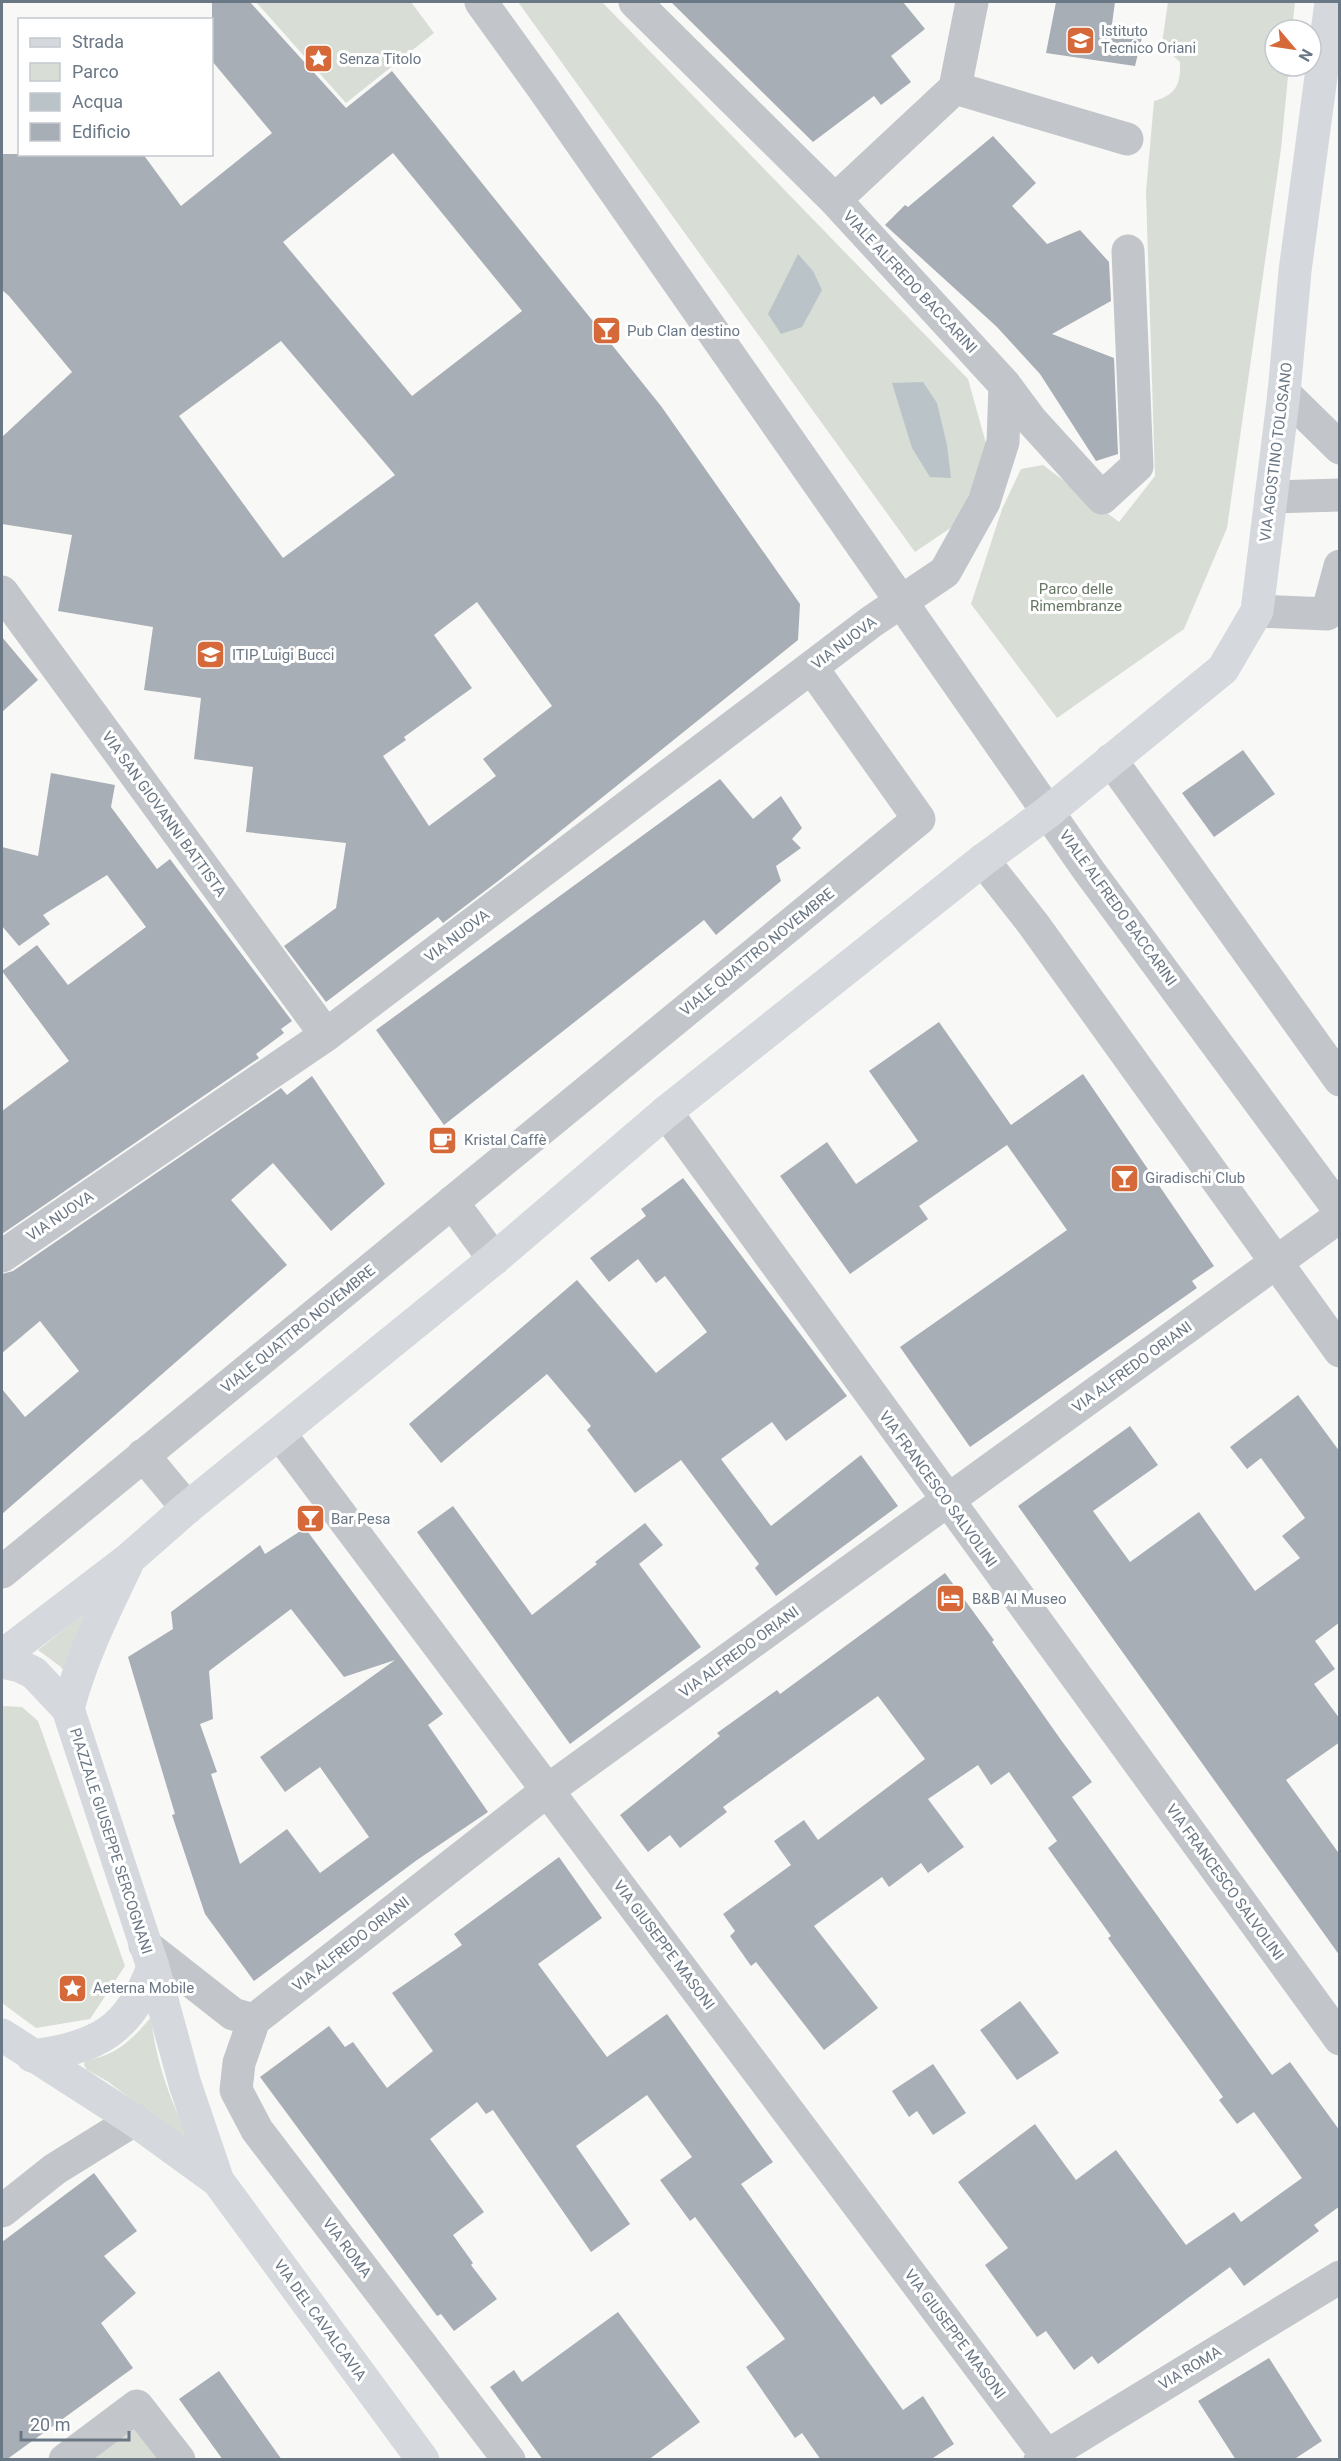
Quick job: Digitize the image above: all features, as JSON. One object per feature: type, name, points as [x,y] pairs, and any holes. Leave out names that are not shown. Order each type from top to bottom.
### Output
[{"type":"main road","name":"VIA AGOSTINO TOLOSANO","points":[[1048,812],[1223,669],[1257,611],[1284,393],[1295,271],[1331,2]]},
{"type":"main road","points":[[2,1656],[130,1558],[187,1508],[494,1259],[666,1112],[983,860],[1048,812]]},
{"type":"main road","points":[[68,1709],[77,1674],[88,1647],[130,1558]]},
{"type":"main road","name":"PIAZZALE GIUSEPPE SERCOGNANI","points":[[2,1662],[20,1666],[33,1673],[68,1709],[149,1956],[145,1989],[122,2022],[92,2043],[74,2049],[32,2056]]},
{"type":"main road","name":"VIA DEL CAVALCAVIA","points":[[149,1956],[177,2058],[218,2181]]},
{"type":"main road","points":[[2,2035],[32,2056]]},
{"type":"main road","name":"VIA DEL CAVALCAVIA","points":[[32,2056],[134,2120],[218,2181],[423,2460]]},
{"type":"street","name":"VIALE ALFREDO BACCARINI","points":[[481,2],[550,97],[1048,812],[1340,1211]]},
{"type":"street","name":"VIALE ALFREDO BACCARINI","points":[[635,2],[835,200],[1005,385]]},
{"type":"street","points":[[835,200],[955,88],[972,2]]},
{"type":"street","points":[[955,88],[1127,139]]},
{"type":"street","points":[[1005,385],[1031,420],[1102,498],[1137,466],[1128,251]]},
{"type":"street","points":[[901,601],[945,572],[984,502],[1003,442],[1005,385]]},
{"type":"street","points":[[1284,393],[1340,448]]},
{"type":"street","points":[[1271,497],[1340,495]]},
{"type":"street","points":[[1257,611],[1335,618],[1340,566]]},
{"type":"street","name":"VIA SAN GIOVANNI BATTISTA","points":[[2,592],[326,1035]]},
{"type":"street","name":"VIA NUOVA","points":[[2,1256],[326,1035],[901,601]]},
{"type":"street","name":"VIALE QUATTRO NOVEMBRE","points":[[2,1572],[919,819],[812,668]]},
{"type":"street","points":[[1111,760],[1340,1080]]},
{"type":"street","points":[[983,860],[1034,925],[1340,1351]]},
{"type":"street","name":"VIA FRANCESCO SALVOLINI","points":[[666,1112],[1340,2039]]},
{"type":"street","points":[[452,1202],[494,1259]]},
{"type":"street","name":"VIA ALFREDO ORIANI","points":[[254,2020],[548,1790],[1340,1216]]},
{"type":"street","name":"VIA GIUSEPPE MASONI","points":[[280,1434],[548,1790],[1043,2457]]},
{"type":"street","points":[[144,1455],[187,1508]]},
{"type":"street","points":[[149,1956],[233,2014],[254,2020]]},
{"type":"street","name":"VIA ROMA","points":[[254,2020],[239,2063],[236,2090],[257,2130],[509,2460]]},
{"type":"street","points":[[2,2211],[55,2169],[134,2120]]},
{"type":"street","name":"VIA ROMA","points":[[1043,2457],[1340,2277]]},
{"type":"street","points":[[65,2460],[137,2406],[179,2460]]},
{"type":"green space","points":[[256,2],[411,2],[434,33],[346,103]]},
{"type":"green space","points":[[518,2],[602,2],[968,379],[987,447],[958,523],[915,552]]},
{"type":"green space","name":"Parco delle Rimembranze","points":[[1168,2],[1295,2],[1293,18],[1263,18],[1263,78],[1288,78],[1281,149],[1227,528],[1184,629],[1057,718],[971,604],[1002,509],[1021,469],[1043,465],[1119,522],[1155,476],[1146,192],[1154,101],[1161,99],[1176,88],[1180,62],[1170,53],[1161,50]]},
{"type":"green space","points":[[97,1603],[66,1674],[61,1667],[38,1650]]},
{"type":"green space","points":[[2,1706],[22,1707],[38,1721],[125,1966],[90,2019],[36,2028],[2,2003]]},
{"type":"green space","points":[[151,2017],[157,2054],[168,2091],[201,2159],[147,2111],[107,2081],[87,2070],[84,2065],[85,2060],[105,2055],[122,2046]]},
{"type":"green space","points":[[133,2422],[161,2460],[84,2460]]},
{"type":"water","points":[[798,254],[813,271],[822,290],[802,327],[781,334],[768,314]]},
{"type":"water","points":[[923,382],[937,403],[947,445],[951,478],[930,477],[912,448],[892,383]]},
{"type":"building","points":[[212,2],[250,2],[346,108],[392,71],[661,406],[800,604],[798,640],[502,878],[443,923],[438,917],[326,1002],[284,946],[336,908],[346,843],[246,832],[253,767],[194,759],[201,698],[144,690],[153,627],[58,611],[72,535],[2,524],[2,437],[72,372],[2,290],[2,154],[144,156],[181,206],[272,133],[213,62]],"holes":[[[393,153],[522,311],[412,396],[283,242]],[[281,341],[395,475],[283,558],[179,416]],[[477,602],[552,706],[483,759],[496,776],[429,826],[383,756],[406,740],[404,737],[472,688],[434,635]]]},
{"type":"building","points":[[671,2],[903,2],[925,29],[891,56],[911,82],[881,105],[874,96],[813,142]]},
{"type":"building","points":[[1056,2],[1115,2],[1112,24],[1144,29],[1135,66],[1046,53]]},
{"type":"building","points":[[993,136],[1036,183],[1012,206],[1047,244],[1080,230],[1109,262],[1111,301],[1052,334],[1114,358],[1118,454],[1096,461],[1040,374],[997,327],[885,225],[905,205],[908,207]]},
{"type":"building","points":[[2,637],[38,680],[2,712]]},
{"type":"building","points":[[1243,750],[1275,794],[1214,837],[1182,793]]},
{"type":"building","points":[[51,773],[115,785],[111,807],[157,869],[170,859],[292,1021],[281,1029],[284,1033],[256,1054],[259,1058],[2,1234],[2,1111],[69,1061],[2,971],[37,945],[68,985],[146,927],[107,875],[43,915],[50,924],[19,946],[2,926],[2,847],[38,856]]},
{"type":"building","points":[[720,779],[753,819],[781,796],[802,828],[792,839],[801,848],[776,866],[781,881],[716,935],[704,920],[444,1125],[376,1030]]},
{"type":"building","points":[[939,1022],[1011,1125],[1083,1074],[1214,1266],[1192,1281],[1197,1288],[970,1447],[900,1347],[1067,1230],[1007,1145],[919,1206],[928,1219],[850,1274],[780,1176],[827,1142],[856,1184],[918,1141],[869,1071]]},
{"type":"building","points":[[312,1076],[385,1184],[331,1231],[273,1163],[231,1200],[287,1265],[2,1514],[2,1389],[25,1417],[79,1371],[40,1321],[2,1353],[2,1274],[13,1271],[281,1088],[287,1095]]},
{"type":"building","points":[[683,1178],[847,1396],[786,1441],[772,1422],[721,1459],[771,1526],[861,1455],[898,1506],[776,1596],[755,1568],[759,1564],[681,1460],[635,1493],[587,1430],[591,1426],[547,1374],[441,1463],[409,1424],[577,1280],[656,1373],[707,1332],[665,1276],[656,1283],[638,1259],[609,1282],[590,1258],[646,1216],[641,1209]]},
{"type":"building","points":[[1298,1395],[1340,1452],[1340,1622],[1315,1641],[1335,1669],[1314,1684],[1340,1719],[1340,1742],[1286,1780],[1340,1855],[1340,1956],[1018,1506],[1130,1426],[1158,1465],[1093,1511],[1130,1562],[1199,1512],[1255,1591],[1300,1558],[1282,1536],[1305,1518],[1261,1458],[1247,1469],[1230,1447]]},
{"type":"building","points":[[453,1506],[532,1615],[645,1523],[663,1545],[639,1564],[701,1647],[570,1744],[417,1532]]},
{"type":"building","points":[[305,1528],[443,1714],[428,1725],[488,1812],[417,1860],[254,1981],[205,1914],[172,1815],[175,1814],[128,1657],[173,1629],[171,1612],[260,1545],[265,1554]],"holes":[[[291,1609],[344,1677],[395,1660],[260,1757],[285,1792],[320,1767],[369,1837],[320,1873],[287,1829],[240,1864],[211,1774],[217,1772],[200,1724],[213,1719],[209,1671]]]},
{"type":"building","points":[[945,1573],[1092,1782],[1072,1797],[1272,2075],[1290,2062],[1340,2131],[1340,2206],[1314,2225],[1319,2231],[1244,2286],[1230,2267],[1098,2364],[1092,2356],[1074,2370],[1046,2331],[1037,2337],[985,2265],[1008,2248],[958,2182],[1035,2124],[1076,2180],[1116,2150],[1186,2245],[1234,2212],[1241,2222],[1302,2178],[1254,2112],[1237,2124],[1219,2100],[1223,2097],[1108,1938],[1111,1936],[1048,1848],[1057,1841],[1009,1772],[991,1785],[978,1765],[928,1799],[964,1847],[928,1873],[921,1863],[889,1887],[882,1877],[814,1926],[878,2008],[824,2050],[756,1962],[751,1966],[730,1936],[735,1931],[723,1914],[791,1865],[774,1841],[804,1820],[818,1840],[925,1759],[878,1696],[723,1807],[727,1812],[680,1848],[670,1835],[648,1852],[620,1815],[720,1736],[717,1733],[777,1690],[780,1694]]},
{"type":"building","points":[[559,1857],[602,1918],[538,1964],[607,2057],[667,2014],[773,2162],[741,2184],[903,2410],[923,2396],[954,2444],[930,2460],[821,2460],[802,2433],[795,2438],[746,2367],[785,2339],[695,2217],[690,2221],[660,2180],[692,2157],[647,2095],[576,2146],[630,2224],[591,2252],[493,2110],[486,2114],[477,2102],[430,2139],[484,2212],[453,2235],[473,2263],[471,2265],[497,2299],[454,2331],[441,2314],[437,2316],[260,2077],[329,2026],[345,2047],[353,2042],[387,2088],[433,2051],[392,1993],[462,1945],[454,1934]]},
{"type":"building","points":[[1020,2001],[1059,2053],[1017,2080],[980,2030]]},
{"type":"building","points":[[933,2064],[966,2113],[933,2135],[917,2111],[909,2117],[892,2091]]},
{"type":"building","points":[[94,2173],[137,2231],[104,2256],[136,2293],[101,2323],[133,2368],[6,2460],[2,2460],[2,2242]]},
{"type":"building","points":[[618,2312],[700,2422],[648,2460],[543,2460],[490,2387],[514,2370],[522,2382]]},
{"type":"building","points":[[1269,2358],[1322,2441],[1293,2460],[1236,2460],[1198,2401]]},
{"type":"building","points":[[219,2371],[282,2460],[223,2460],[179,2399]]},
{"type":"place","name":"Istituto Tecnico Oriani","points":[[1080,40]]},
{"type":"place","name":"Senza Titolo","points":[[318,59]]},
{"type":"place","name":"Pub Clan destino","points":[[606,331]]},
{"type":"place","name":"ITIP Luigi Bucci","points":[[211,655]]},
{"type":"place","name":"Kristal Caffè","points":[[443,1140]]},
{"type":"place","name":"Giradischi Club","points":[[1124,1178]]},
{"type":"place","name":"Bar Pesa","points":[[310,1519]]},
{"type":"place","name":"B&B Al Museo","points":[[951,1599]]},
{"type":"place","name":"Aeterna Mobile","points":[[72,1988]]}]
